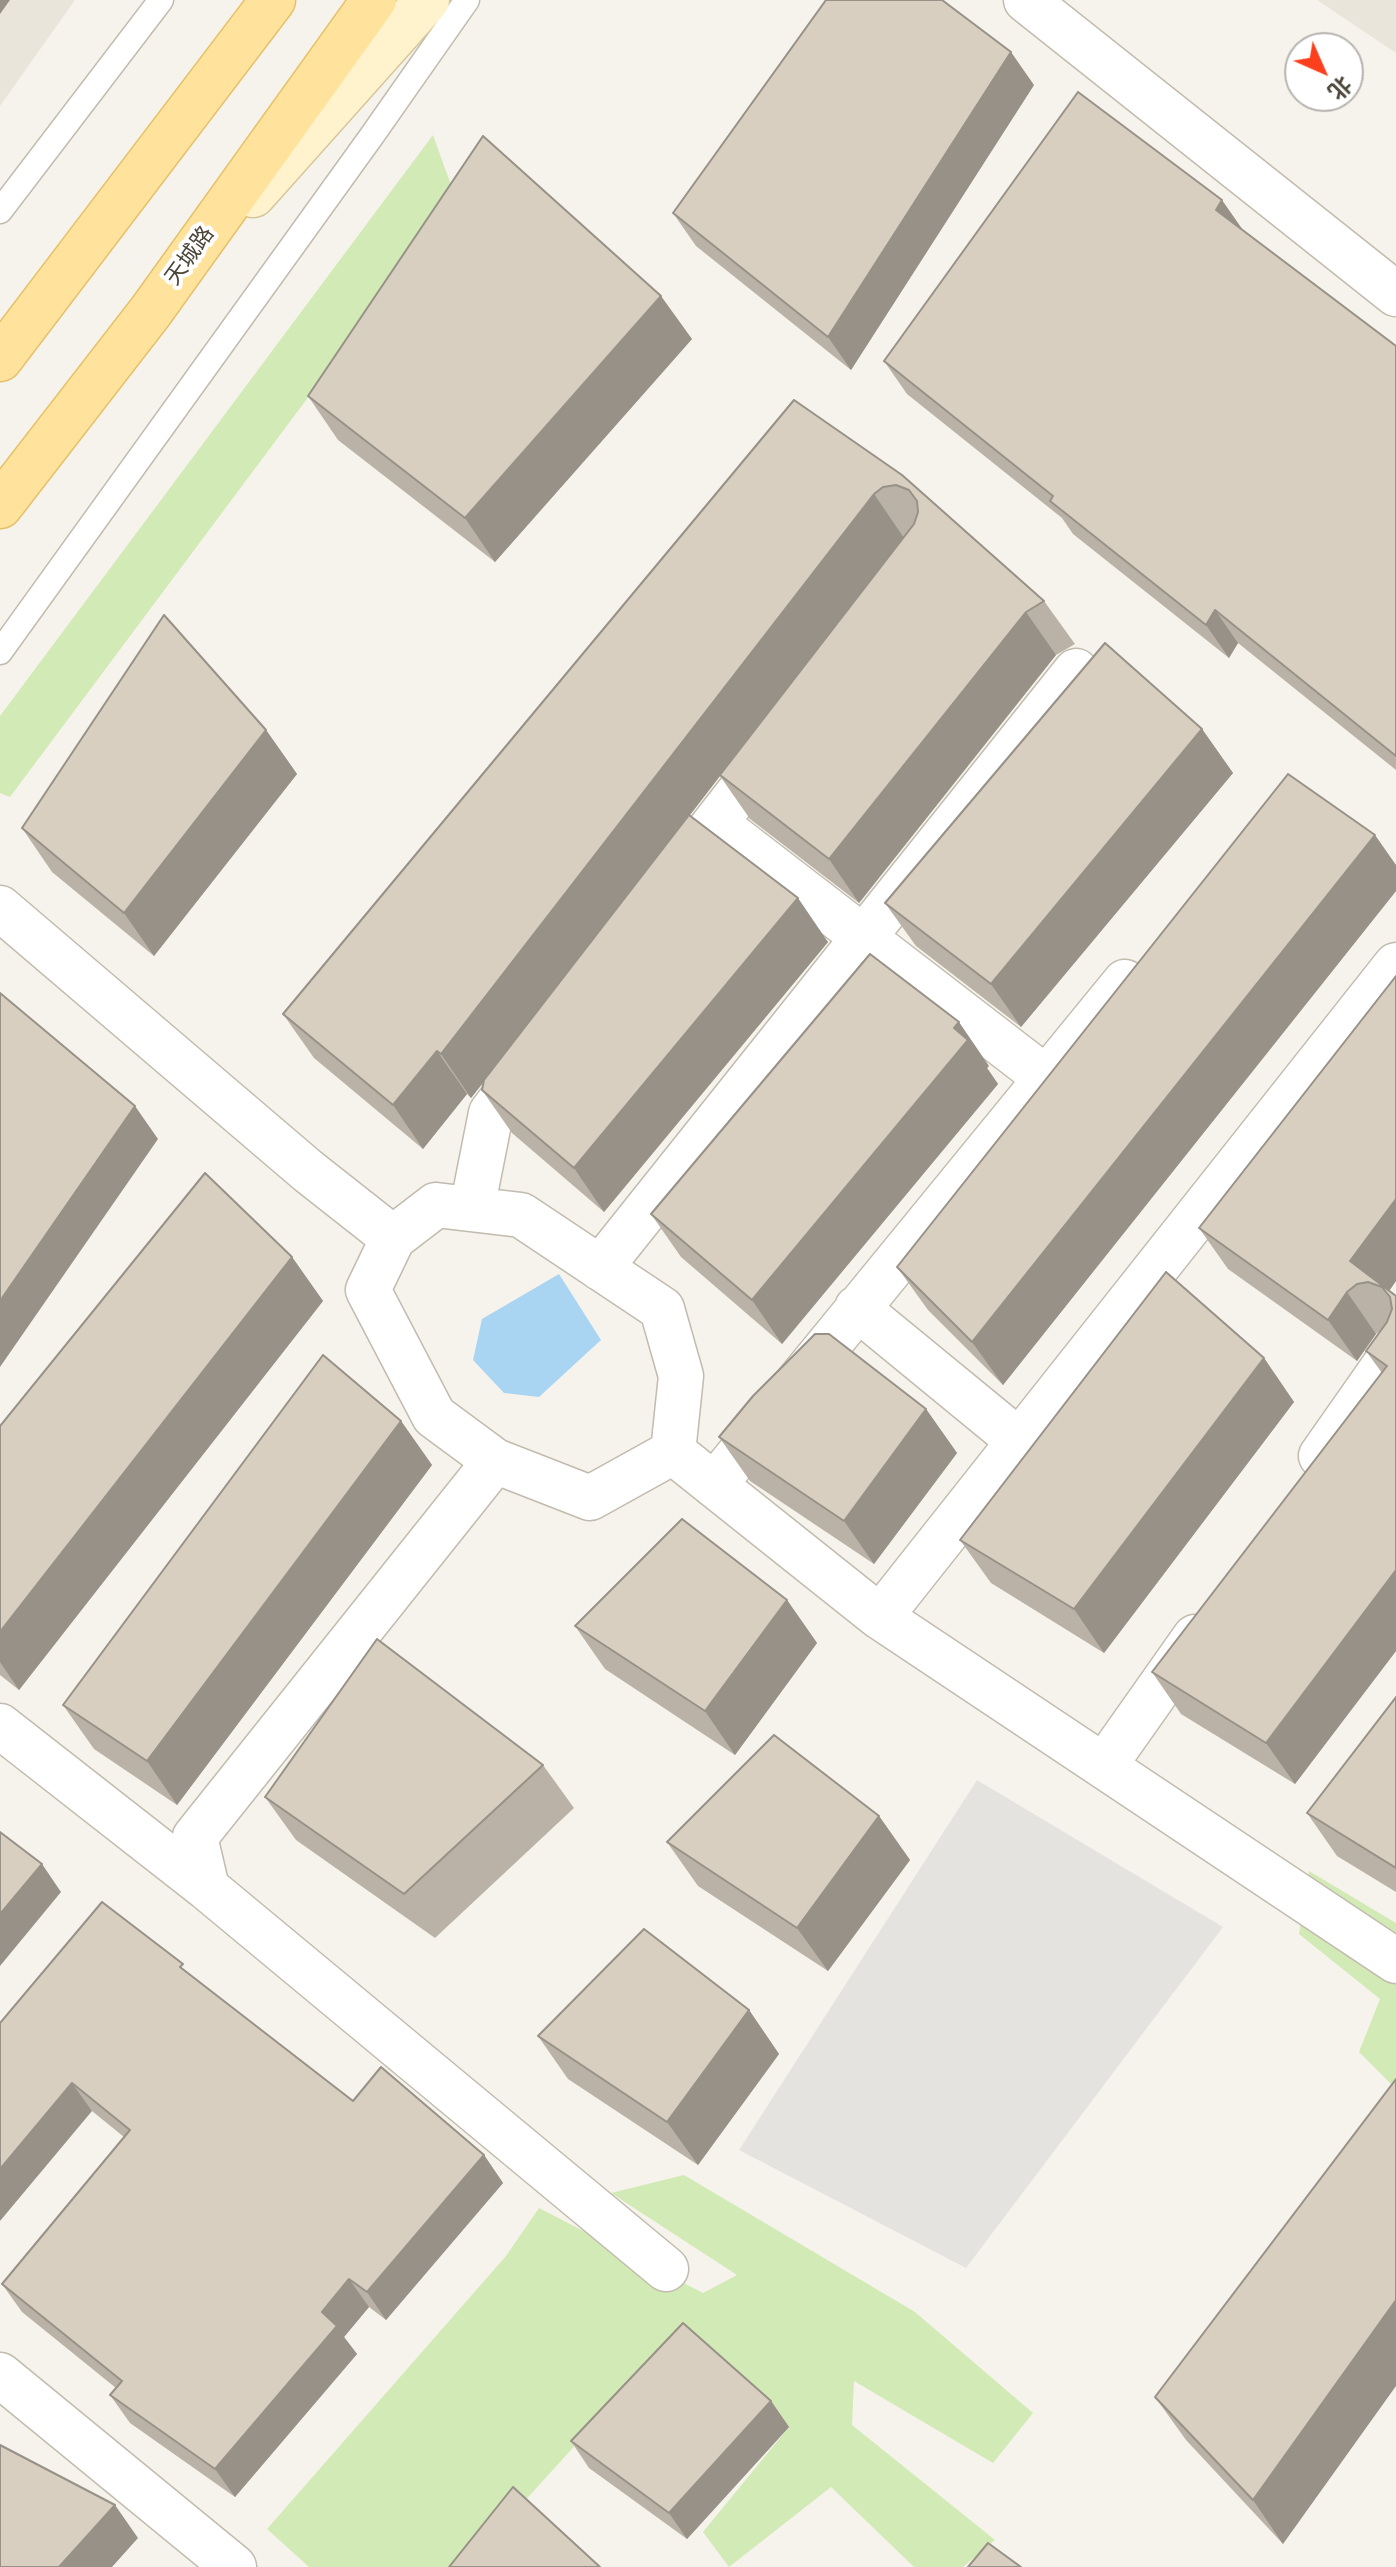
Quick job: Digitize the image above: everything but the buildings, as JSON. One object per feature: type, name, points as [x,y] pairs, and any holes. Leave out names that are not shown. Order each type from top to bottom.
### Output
[{"type":"main road","points":[[0,359],[273,0]]},
{"type":"main road","name":"天城路","points":[[0,506],[151,311],[374,0]]},
{"type":"street","points":[[151,311],[427,0]]},
{"type":"street","points":[[1026,0],[1396,294]]},
{"type":"street","points":[[600,1268],[1076,671]]},
{"type":"street","points":[[647,911],[791,725]]},
{"type":"street","points":[[715,823],[1046,1078]]},
{"type":"street","points":[[0,908],[296,1161],[393,1238]]},
{"type":"street","points":[[714,1485],[1153,946]]},
{"type":"street","points":[[880,1617],[1396,965]]},
{"type":"street","points":[[472,1209],[491,1113],[559,1025]]},
{"type":"street","points":[[436,1205],[521,1215],[662,1309],[681,1376],[673,1452],[590,1498],[495,1461],[434,1416],[368,1290],[393,1238],[436,1205]]},
{"type":"street","points":[[857,1308],[1019,1441]]},
{"type":"street","points":[[1296,1493],[1396,1349]]},
{"type":"street","points":[[673,1452],[880,1617],[1396,1961]]},
{"type":"street","points":[[207,1888],[195,1837],[495,1461]]},
{"type":"street","points":[[1104,1766],[1214,1610]]},
{"type":"street","points":[[0,1726],[207,1888],[666,2269]]},
{"type":"street","points":[[0,2375],[234,2567]]},
{"type":"lane","points":[[0,211],[161,0]]},
{"type":"lane","points":[[0,652],[467,0]]},
{"type":"shaded area","points":[[0,0],[75,0],[0,106]]},
{"type":"shaded area","points":[[1317,0],[1396,0],[1396,53]]},
{"type":"shaded area","points":[[977,1780],[1223,1927],[966,2268],[739,2150]]},
{"type":"green space","points":[[433,135],[456,199],[10,797],[0,793],[0,716]]},
{"type":"green space","points":[[1309,1871],[1396,1923],[1396,2089],[1359,2052],[1380,1999],[1299,1934]]},
{"type":"green space","points":[[684,2175],[915,2312],[1033,2413],[993,2463],[854,2381],[852,2425],[995,2540],[963,2567],[914,2567],[831,2487],[729,2567],[703,2532],[789,2427],[684,2325],[465,2567],[309,2567],[267,2529],[506,2256],[539,2208],[703,2293],[737,2275],[611,2193]]},
{"type":"water","points":[[559,1274],[601,1340],[539,1397],[504,1393],[473,1360],[482,1319]]}]
